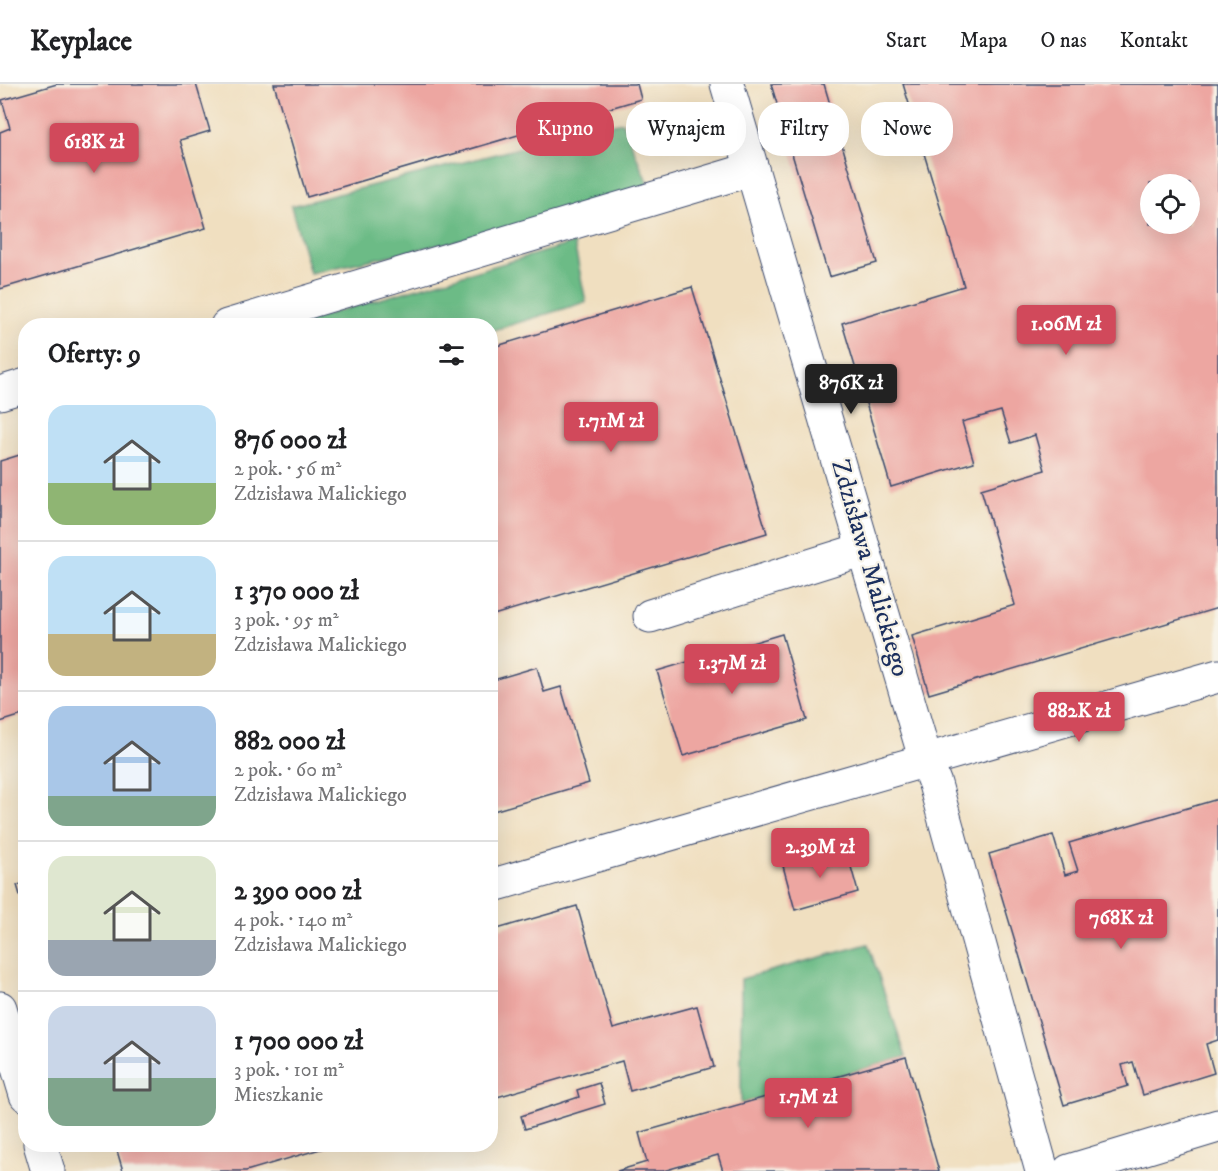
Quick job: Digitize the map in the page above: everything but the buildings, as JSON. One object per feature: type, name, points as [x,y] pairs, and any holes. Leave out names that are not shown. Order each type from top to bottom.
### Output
[{"type":"street","name":"Zdzisława Malickiego","points":[[727,84],[926,761],[935,784],[1042,1171]]},
{"type":"street","points":[[253,318],[752,169]]},
{"type":"street","points":[[0,393],[18,387]]},
{"type":"street","points":[[650,616],[864,549]]},
{"type":"street","points":[[498,884],[1218,676]]},
{"type":"street","points":[[10,1017],[18,1056]]},
{"type":"street","points":[[1069,1171],[1218,1126]]},
{"type":"street","points":[[42,1152],[48,1171]]},
{"type":"green space","points":[[622,122],[626,132],[626,156],[636,156],[654,198],[310,273],[291,206],[516,149],[516,156],[614,156],[614,124]]},
{"type":"green space","points":[[574,243],[586,302],[498,329],[498,318],[314,318]]},
{"type":"green space","points":[[868,944],[906,1057],[741,1104],[741,979]]}]
